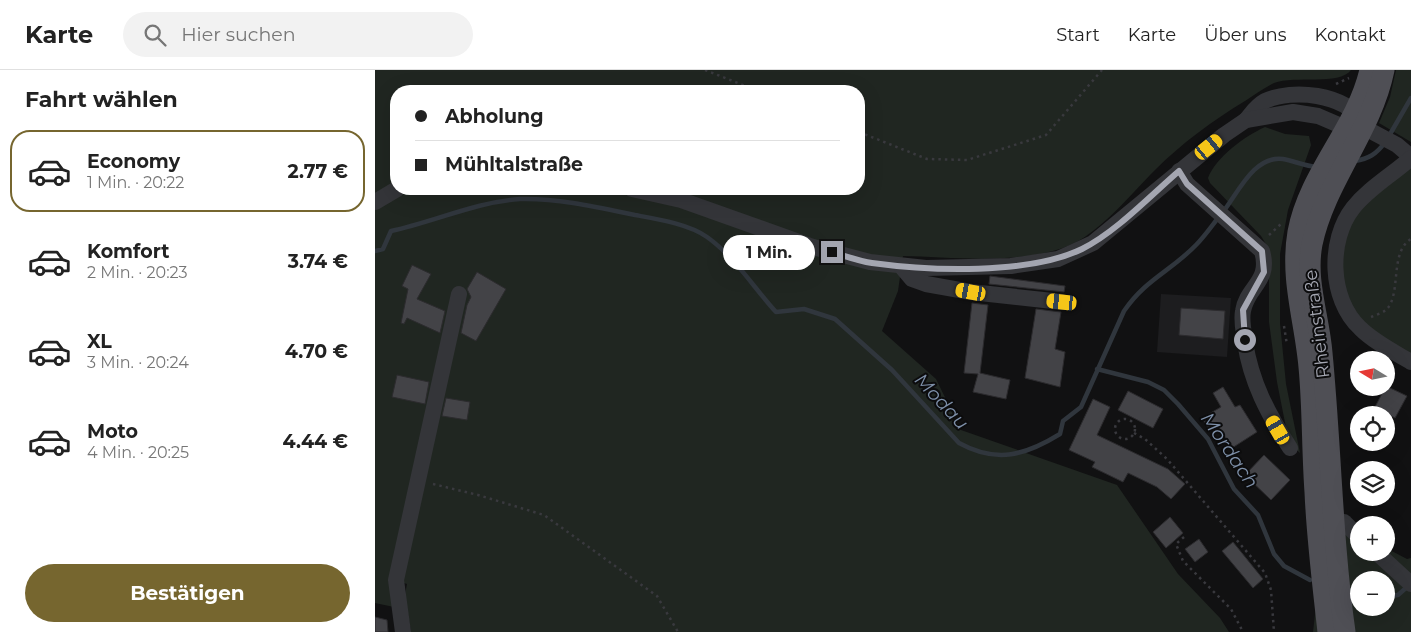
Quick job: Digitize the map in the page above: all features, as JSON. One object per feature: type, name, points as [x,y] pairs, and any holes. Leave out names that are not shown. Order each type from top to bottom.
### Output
[{"type":"main road","points":[[1359,129],[1370,70]]},
{"type":"main road","points":[[1359,129],[1376,102],[1384,70]]},
{"type":"main road","name":"Rheinstraße","points":[[1332,526],[1313,442],[1309,368],[1295,272],[1301,223],[1320,177],[1334,149],[1359,129]]},
{"type":"main road","name":"Rheinstraße","points":[[1332,526],[1322,351],[1309,271],[1310,256],[1318,222],[1359,129]]},
{"type":"main road","points":[[1328,632],[1332,526]]},
{"type":"main road","points":[[1332,526],[1345,632]]},
{"type":"street","points":[[659,195],[681,200],[813,247],[870,262],[926,268],[1011,266],[1058,259],[1093,243],[1183,177],[1224,134],[1246,120],[1255,108],[1265,101],[1291,95],[1324,98],[1359,129],[1397,145],[1411,157],[1369,191],[1353,208],[1343,223],[1336,244],[1338,288],[1355,323],[1374,339],[1411,362]]},
{"type":"street","points":[[1183,177],[1239,228],[1259,249],[1265,260],[1264,272],[1243,310],[1247,351],[1261,400],[1290,448]]},
{"type":"street","points":[[375,202],[390,193]]},
{"type":"street","points":[[901,266],[912,279],[926,284],[971,292],[1062,302]]},
{"type":"street","points":[[403,632],[396,580],[417,492],[459,294]]},
{"type":"street","points":[[1332,526],[1350,533]]},
{"type":"street","points":[[1386,561],[1411,584]]},
{"type":"path","points":[[705,70],[743,85]]},
{"type":"path","points":[[865,134],[927,159],[967,160],[1046,135],[1102,70]]},
{"type":"path","points":[[1259,249],[1272,232],[1286,219]]},
{"type":"path","points":[[1355,323],[1386,310],[1390,303],[1399,257],[1405,243],[1411,239]]},
{"type":"path","points":[[1128,419],[1135,428],[1133,433],[1124,439],[1119,437],[1115,433],[1117,422],[1128,419]]},
{"type":"path","points":[[1133,433],[1145,439],[1167,460],[1265,573],[1271,590],[1274,632]]},
{"type":"path","points":[[417,492],[426,482],[544,515],[657,596],[678,632]]},
{"type":"path","points":[[1184,536],[1176,544],[1183,562],[1231,609],[1243,632]]},
{"type":"shaded area","points":[[375,70],[1351,70],[1337,78],[1283,81],[1263,89],[1221,116],[1165,160],[1119,208],[1090,233],[1080,240],[1061,248],[1040,254],[1017,257],[903,256],[898,291],[882,331],[936,379],[961,430],[1117,485],[1178,574],[1220,618],[1229,632],[411,632],[405,595],[407,584],[395,580],[394,607],[375,603]]},
{"type":"shaded area","points":[[1396,70],[1411,70],[1411,142],[1379,123],[1390,97]]},
{"type":"shaded area","points":[[1265,127],[1285,134],[1309,136],[1311,145],[1288,210],[1280,254],[1280,323],[1286,384],[1300,453],[1289,443],[1277,382],[1269,322],[1269,249],[1261,236],[1210,183],[1208,178],[1217,162],[1224,155],[1249,136]]},
{"type":"shaded area","points":[[1411,158],[1411,362],[1361,329],[1337,279],[1353,208]]},
{"type":"shaded area","points":[[1161,294],[1231,298],[1227,357],[1157,352]]},
{"type":"shaded area","points":[[1343,529],[1350,531],[1350,561],[1395,561],[1395,553],[1407,559],[1411,558],[1411,632],[1313,632],[1316,606]]},
{"type":"building","points":[[412,265],[431,274],[417,299],[445,311],[440,333],[407,318],[404,324],[401,323],[408,289],[402,286]]},
{"type":"building","points":[[477,272],[506,289],[476,341],[461,333],[467,305],[471,297],[467,289]]},
{"type":"building","points":[[990,276],[1065,286],[1064,292],[989,284]]},
{"type":"building","points":[[972,303],[988,305],[980,373],[1010,380],[1006,399],[973,392],[978,374],[964,373]]},
{"type":"building","points":[[1181,308],[1225,311],[1223,339],[1179,335]]},
{"type":"building","points":[[1036,309],[1061,312],[1055,349],[1065,352],[1060,387],[1025,378]]},
{"type":"building","points":[[397,375],[429,382],[425,404],[392,397]]},
{"type":"building","points":[[1223,387],[1235,407],[1240,405],[1257,432],[1232,448],[1218,426],[1210,431],[1202,418],[1221,407],[1213,393]]},
{"type":"building","points":[[1395,390],[1407,396],[1395,418],[1395,406],[1376,406],[1381,396],[1395,396]]},
{"type":"building","points":[[1128,391],[1163,409],[1153,428],[1118,410]]},
{"type":"building","points":[[446,398],[470,402],[467,420],[442,416]]},
{"type":"building","points":[[1093,399],[1110,407],[1097,435],[1168,469],[1185,484],[1171,499],[1157,487],[1128,473],[1123,482],[1092,467],[1095,462],[1069,450]]},
{"type":"building","points":[[1264,455],[1290,480],[1271,500],[1245,475]]},
{"type":"building","points":[[1170,517],[1183,533],[1166,548],[1153,532]]},
{"type":"building","points":[[1199,539],[1208,552],[1195,562],[1185,549]]},
{"type":"building","points":[[1233,542],[1263,579],[1253,588],[1222,551]]},
{"type":"building","points":[[375,617],[387,620],[388,632],[375,632]]},
{"type":"waterway","name":"Modau","points":[[1389,136],[1411,98]]},
{"type":"waterway","name":"Modau","points":[[1355,161],[1372,155],[1385,142]]},
{"type":"waterway","name":"Modau","points":[[1223,212],[1248,177],[1263,163],[1273,159],[1283,159],[1317,167]]},
{"type":"waterway","name":"Modau","points":[[375,251],[383,249],[391,231],[487,204],[520,199],[549,200],[577,204],[682,225],[700,232],[726,253],[776,312],[804,309],[835,319],[892,370],[959,443],[973,450],[999,455],[1023,452],[1060,434],[1063,421],[1081,407],[1124,311],[1132,300],[1187,254],[1218,218]]},
{"type":"waterway","name":"Mordach","points":[[1097,369],[1148,382],[1164,390],[1208,439],[1234,489],[1258,515],[1274,554],[1284,566],[1310,580]]},
{"type":"waterway","name":"Mordach","points":[[1395,596],[1407,587]]},
{"type":"route","points":[[832,252],[870,262],[926,268],[1011,266],[1058,259],[1093,243],[1179,171],[1187,184],[1239,228],[1262,251],[1265,260],[1264,272],[1243,310],[1245,340]]}]
